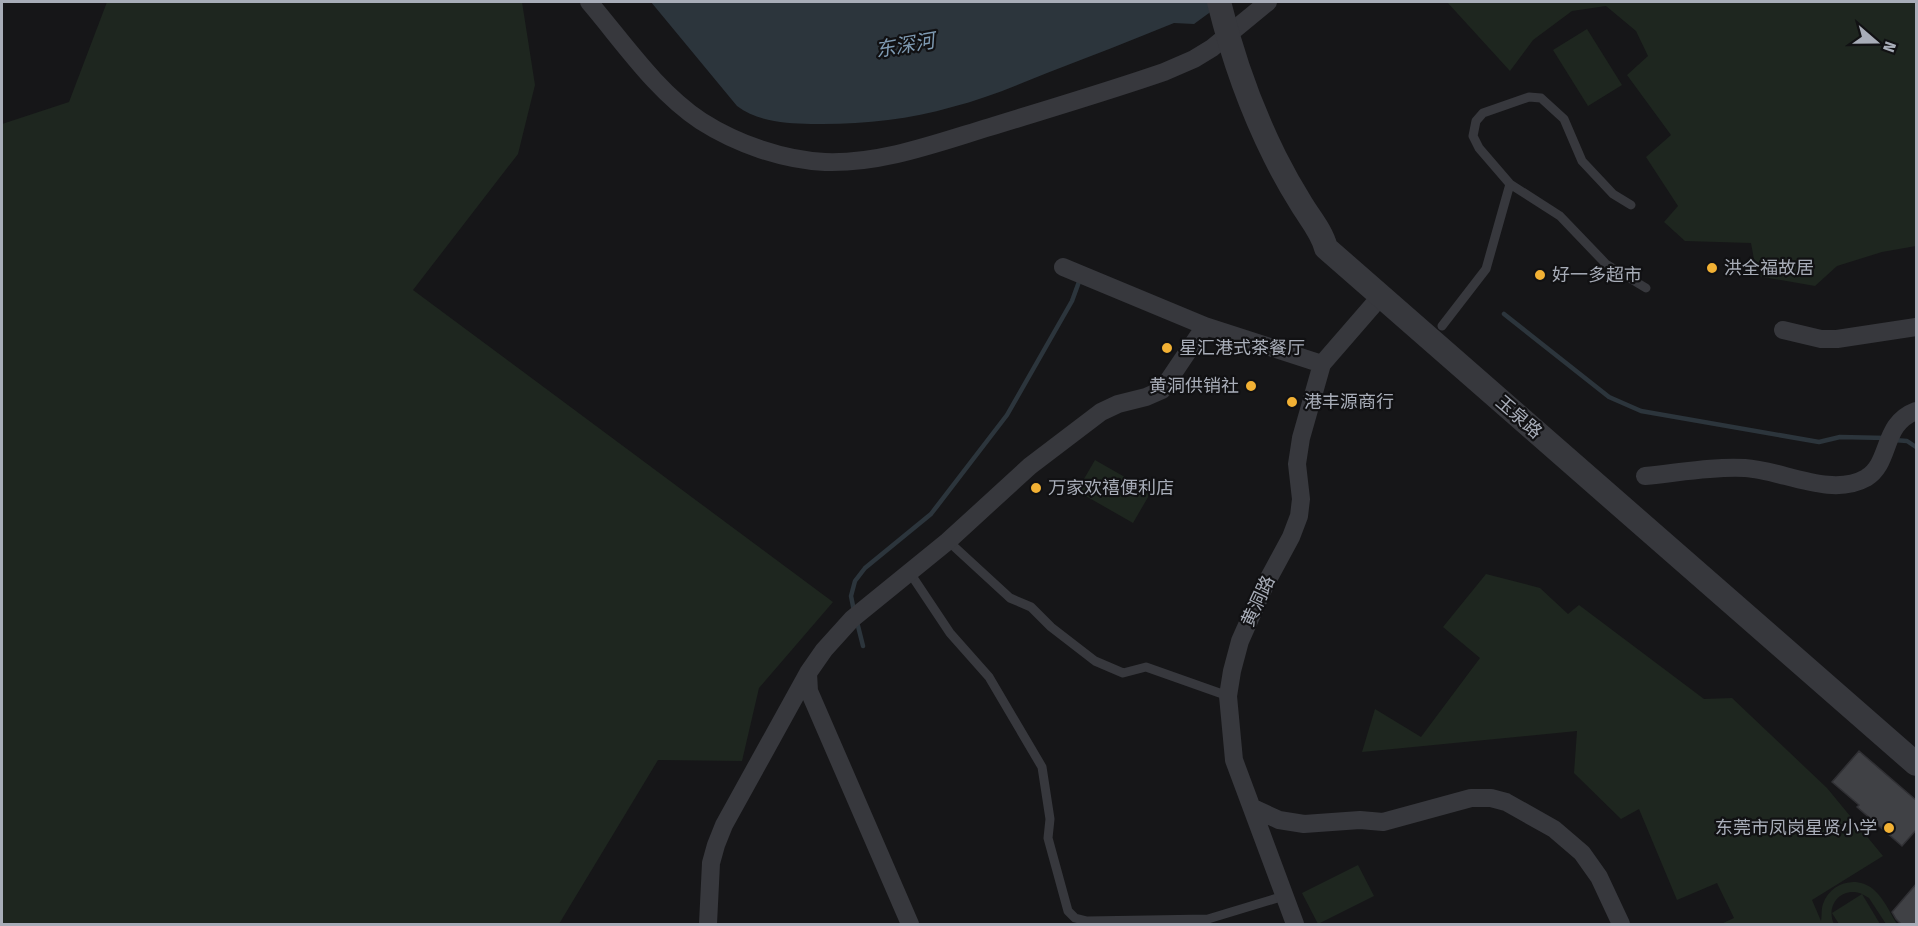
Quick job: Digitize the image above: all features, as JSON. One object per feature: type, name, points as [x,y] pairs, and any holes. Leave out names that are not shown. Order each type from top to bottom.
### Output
[{"type":"street","points":[[590,2],[668,94],[701,121],[721,133],[765,150],[808,161],[827,162],[846,162],[888,156],[936,144],[1164,72],[1212,48],[1268,2]]},
{"type":"street","name":"玉泉路","points":[[1220,5],[1240,76],[1275,158],[1324,240],[1326,248],[1917,764]]},
{"type":"street","points":[[1063,267],[1205,326],[1322,364]]},
{"type":"street","name":"黄洞路","points":[[1295,924],[1234,760],[1228,696],[1240,641],[1299,516],[1300,438],[1322,364],[1381,296]]},
{"type":"street","points":[[708,924],[711,863],[724,825],[808,673],[825,650],[852,619],[948,541],[1030,466],[1101,412],[1162,390],[1205,326]]},
{"type":"street","points":[[1783,330],[1821,339],[1837,339],[1917,327]]},
{"type":"street","points":[[1645,476],[1747,468],[1819,484],[1852,483],[1866,478],[1877,469],[1891,432],[1900,421],[1917,411]]},
{"type":"street","points":[[808,673],[808,691],[910,924]]},
{"type":"street","points":[[1253,808],[1279,820],[1304,824],[1360,820],[1383,822],[1471,798],[1491,798],[1506,802],[1554,829],[1582,853],[1599,877],[1622,924]]},
{"type":"lane","points":[[1631,205],[1613,194],[1582,161],[1564,119],[1541,98],[1530,97],[1484,113],[1476,121],[1473,136],[1479,148],[1510,184],[1560,216],[1606,264],[1646,288]]},
{"type":"lane","points":[[1442,326],[1486,269],[1510,184]]},
{"type":"lane","points":[[948,541],[1010,598],[1031,607],[1051,627],[1095,661],[1123,673],[1146,667],[1228,696]]},
{"type":"lane","points":[[910,573],[950,633],[989,677],[1042,768],[1050,819],[1048,838],[1068,911],[1074,918],[1087,921],[1208,919],[1284,896]]},
{"type":"shaded area","points":[[107,2],[522,2],[535,85],[518,154],[413,290],[833,602],[759,688],[742,761],[658,760],[559,924],[2,924],[2,124],[69,102]]},
{"type":"shaded area","points":[[1447,2],[1916,2],[1916,246],[1882,252],[1837,266],[1815,286],[1757,276],[1751,243],[1685,241],[1664,222],[1678,206],[1646,157],[1671,135],[1627,75],[1648,56],[1636,31],[1606,6],[1572,11],[1533,40],[1510,71]]},
{"type":"shaded area","points":[[1587,29],[1622,85],[1588,106],[1553,50]]},
{"type":"shaded area","points":[[1095,460],[1151,492],[1133,523],[1077,491]]},
{"type":"shaded area","points":[[1486,574],[1540,588],[1568,614],[1579,605],[1704,699],[1732,698],[1827,788],[1883,856],[1812,900],[1821,921],[1822,906],[1831,891],[1844,883],[1859,882],[1877,893],[1897,924],[1886,924],[1869,898],[1855,892],[1842,895],[1837,899],[1832,910],[1834,924],[1721,924],[1734,918],[1717,883],[1677,900],[1639,809],[1621,819],[1574,773],[1577,731],[1362,752],[1375,709],[1421,737],[1480,658],[1443,627]]},
{"type":"shaded area","points":[[1358,865],[1374,896],[1318,924],[1302,893]]},
{"type":"shaded area","points":[[1862,894],[1880,924],[1839,924],[1832,913]]},
{"type":"water","name":"东深河","points":[[651,2],[1224,2],[1194,24],[1174,23],[976,100],[935,112],[900,118],[829,124],[772,121],[737,106]]},
{"type":"building","points":[[1859,751],[1917,801],[1917,829],[1902,846],[1832,782]]},
{"type":"building","points":[[1917,883],[1917,924],[1901,924],[1892,912]]},
{"type":"waterway","points":[[854,611],[851,596],[855,581],[865,568],[931,514],[1007,415],[1072,301],[1080,279]]},
{"type":"waterway","points":[[1504,314],[1609,397],[1641,411],[1819,442],[1840,437],[1886,438]]},
{"type":"waterway","points":[[1894,440],[1907,441],[1916,447]]},
{"type":"waterway","points":[[857,622],[863,646]]},
{"type":"place","name":"洪全福故居","points":[[1712,268]]},
{"type":"place","name":"好一多超市","points":[[1540,275]]},
{"type":"place","name":"星汇港式茶餐厅","points":[[1167,348]]},
{"type":"place","name":"黄洞供销社","points":[[1251,386]]},
{"type":"place","name":"港丰源商行","points":[[1292,402]]},
{"type":"place","name":"万家欢禧便利店","points":[[1036,488]]},
{"type":"place","name":"东莞市凤岗星贤小学","points":[[1889,828]]}]
